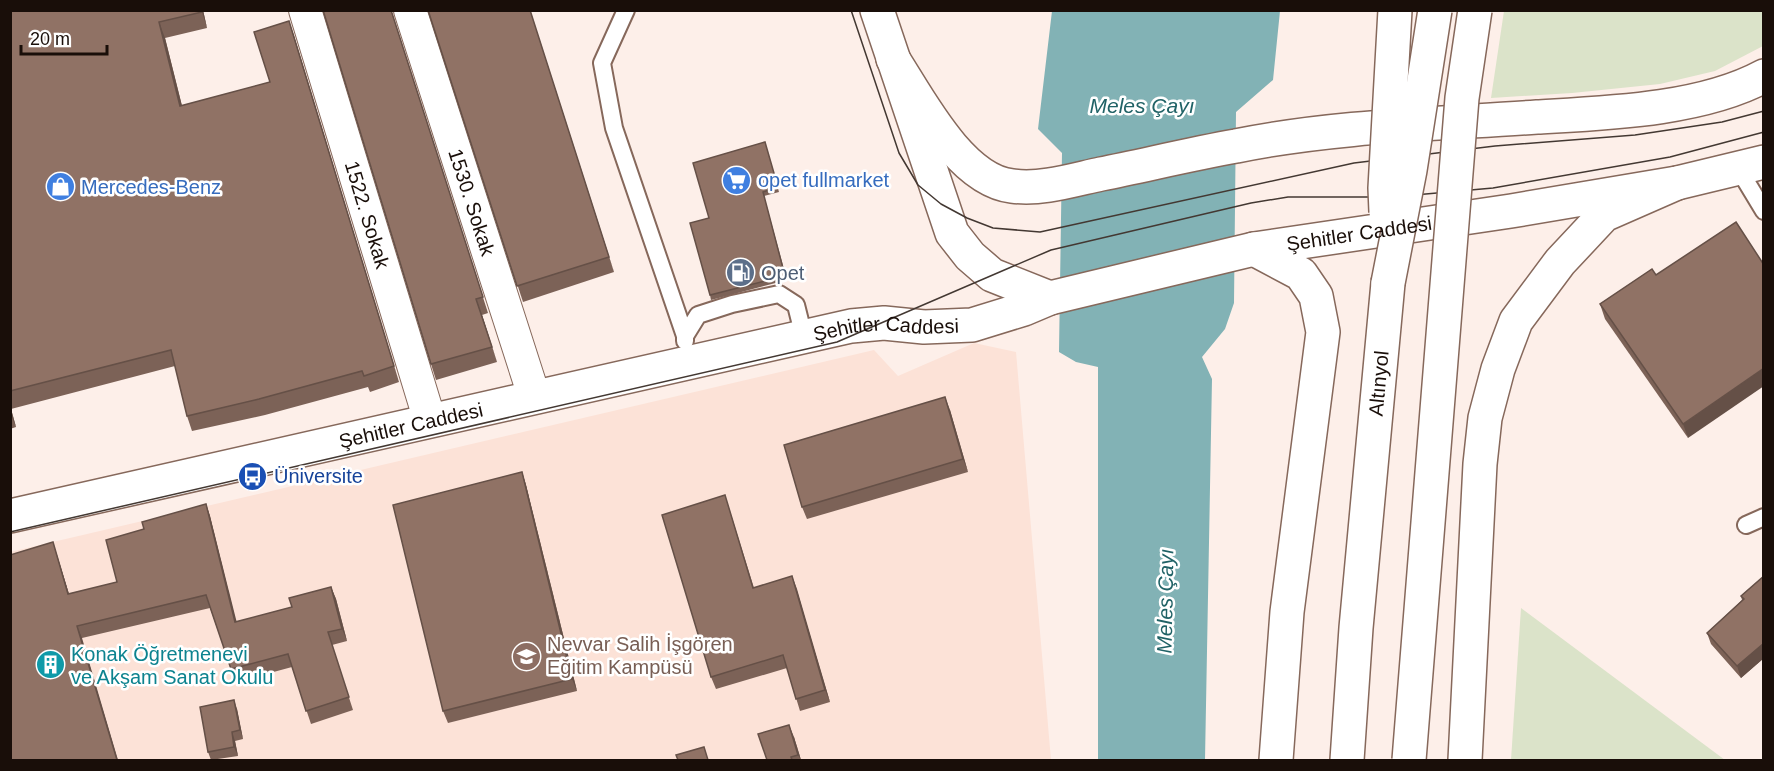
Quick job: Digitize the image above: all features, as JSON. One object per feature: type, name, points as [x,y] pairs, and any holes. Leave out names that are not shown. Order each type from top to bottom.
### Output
[{"type":"main road","points":[[877,10],[952,233],[970,256],[992,274],[1050,298]]},
{"type":"main road","points":[[1388,283],[1386,188],[1395,10]]},
{"type":"main road","name":"Altınyol","points":[[1347,760],[1356,628],[1388,283],[1410,170],[1435,10]]},
{"type":"main road","points":[[1408,760],[1461,110],[1475,10]]},
{"type":"main road","points":[[893,59],[948,143],[969,165],[987,178],[1012,186],[1052,185],[1238,145],[1357,129],[1626,112],[1692,100],[1745,86],[1764,76]]},
{"type":"main road","name":"Şehitler Caddesi","points":[[10,516],[534,396],[685,349],[804,337],[851,326],[884,323],[924,327],[972,325],[1024,309],[1050,298],[1254,249],[1511,211],[1677,183],[1751,165]]},
{"type":"main road","points":[[1465,760],[1480,464],[1485,418],[1498,369],[1516,321],[1560,262],[1604,215],[1677,183]]},
{"type":"main road","points":[[1254,249],[1301,274],[1316,296],[1323,332],[1287,612],[1276,760]]},
{"type":"street","name":"1522. Sokak","points":[[305,10],[430,420]]},
{"type":"street","name":"1530. Sokak","points":[[410,10],[534,396]]},
{"type":"lane","points":[[626,10],[602,63],[614,128],[685,349]]},
{"type":"lane","points":[[1751,165],[1764,211]]},
{"type":"lane","points":[[685,349],[698,315],[732,304],[779,294],[796,305],[804,337]]},
{"type":"lane","points":[[1746,525],[1764,518]]},
{"type":"shaded area","name":"Nevvar Salih İşgören Eğitim Kampüsü","points":[[974,343],[1016,352],[1051,760],[11,760],[10,552],[874,350],[898,376]]},
{"type":"green space","points":[[1504,11],[1763,11],[1763,46],[1715,71],[1660,84],[1491,98]]},
{"type":"green space","points":[[1521,608],[1725,760],[1511,760]]},
{"type":"water","name":"Meles Çayı","points":[[1052,11],[1280,11],[1273,80],[1236,112],[1234,303],[1225,329],[1202,357],[1212,379],[1205,760],[1098,760],[1098,367],[1076,362],[1059,352],[1062,153],[1038,129]]},
{"type":"building","points":[[10,10],[201,10],[202,12],[159,22],[180,106],[270,82],[254,32],[289,21],[394,366],[364,376],[362,371],[187,416],[171,350],[10,391]]},
{"type":"building","points":[[323,10],[391,10],[483,297],[476,299],[492,347],[431,364]]},
{"type":"building","points":[[428,10],[530,10],[609,257],[517,286]]},
{"type":"building","points":[[765,142],[778,187],[763,192],[785,276],[710,295],[690,223],[709,218],[693,163]]},
{"type":"building","points":[[1736,222],[1764,265],[1764,368],[1683,424],[1600,304],[1652,269],[1656,275]]},
{"type":"building","points":[[945,397],[963,459],[802,507],[784,445]]},
{"type":"building","points":[[522,472],[572,679],[443,711],[393,505]]},
{"type":"building","points":[[725,495],[753,588],[792,576],[825,690],[796,699],[783,655],[711,677],[662,515]]},
{"type":"building","points":[[206,504],[235,622],[292,607],[289,598],[331,587],[342,629],[328,632],[349,697],[306,711],[288,654],[231,669],[206,595],[77,626],[117,760],[10,760],[10,555],[53,542],[68,594],[117,582],[106,540],[144,529],[142,522]]},
{"type":"building","points":[[1764,576],[1764,643],[1737,666],[1707,633],[1744,599],[1741,596]]},
{"type":"building","points":[[234,700],[240,730],[232,732],[234,747],[208,752],[200,707]]},
{"type":"building","points":[[789,725],[798,755],[791,757],[792,760],[767,760],[758,734]]},
{"type":"building","points":[[704,747],[708,760],[678,760],[676,755]]},
{"type":"tram line","points":[[851,10],[899,153],[918,185],[941,204],[967,218],[993,228],[1040,232],[1354,163],[1495,146],[1635,135],[1722,122],[1764,111]]},
{"type":"tram line","points":[[10,532],[837,342],[1051,250],[1251,203],[1288,197],[1392,197],[1493,188],[1670,157],[1764,132]]},
{"type":"place","name":"opet fullmarket","points":[[737,180]]},
{"type":"place","name":"Mercedes-Benz","points":[[60,187]]},
{"type":"place","name":"Opet","points":[[740,273]]},
{"type":"place","name":"Üniversite","points":[[253,476]]},
{"type":"place","name":"Nevvar Salih İşgören Eğitim Kampüsü","points":[[526,656]]},
{"type":"place","name":"Konak Öğretmenevi ve Akşam Sanat Okulu","points":[[50,665]]}]
